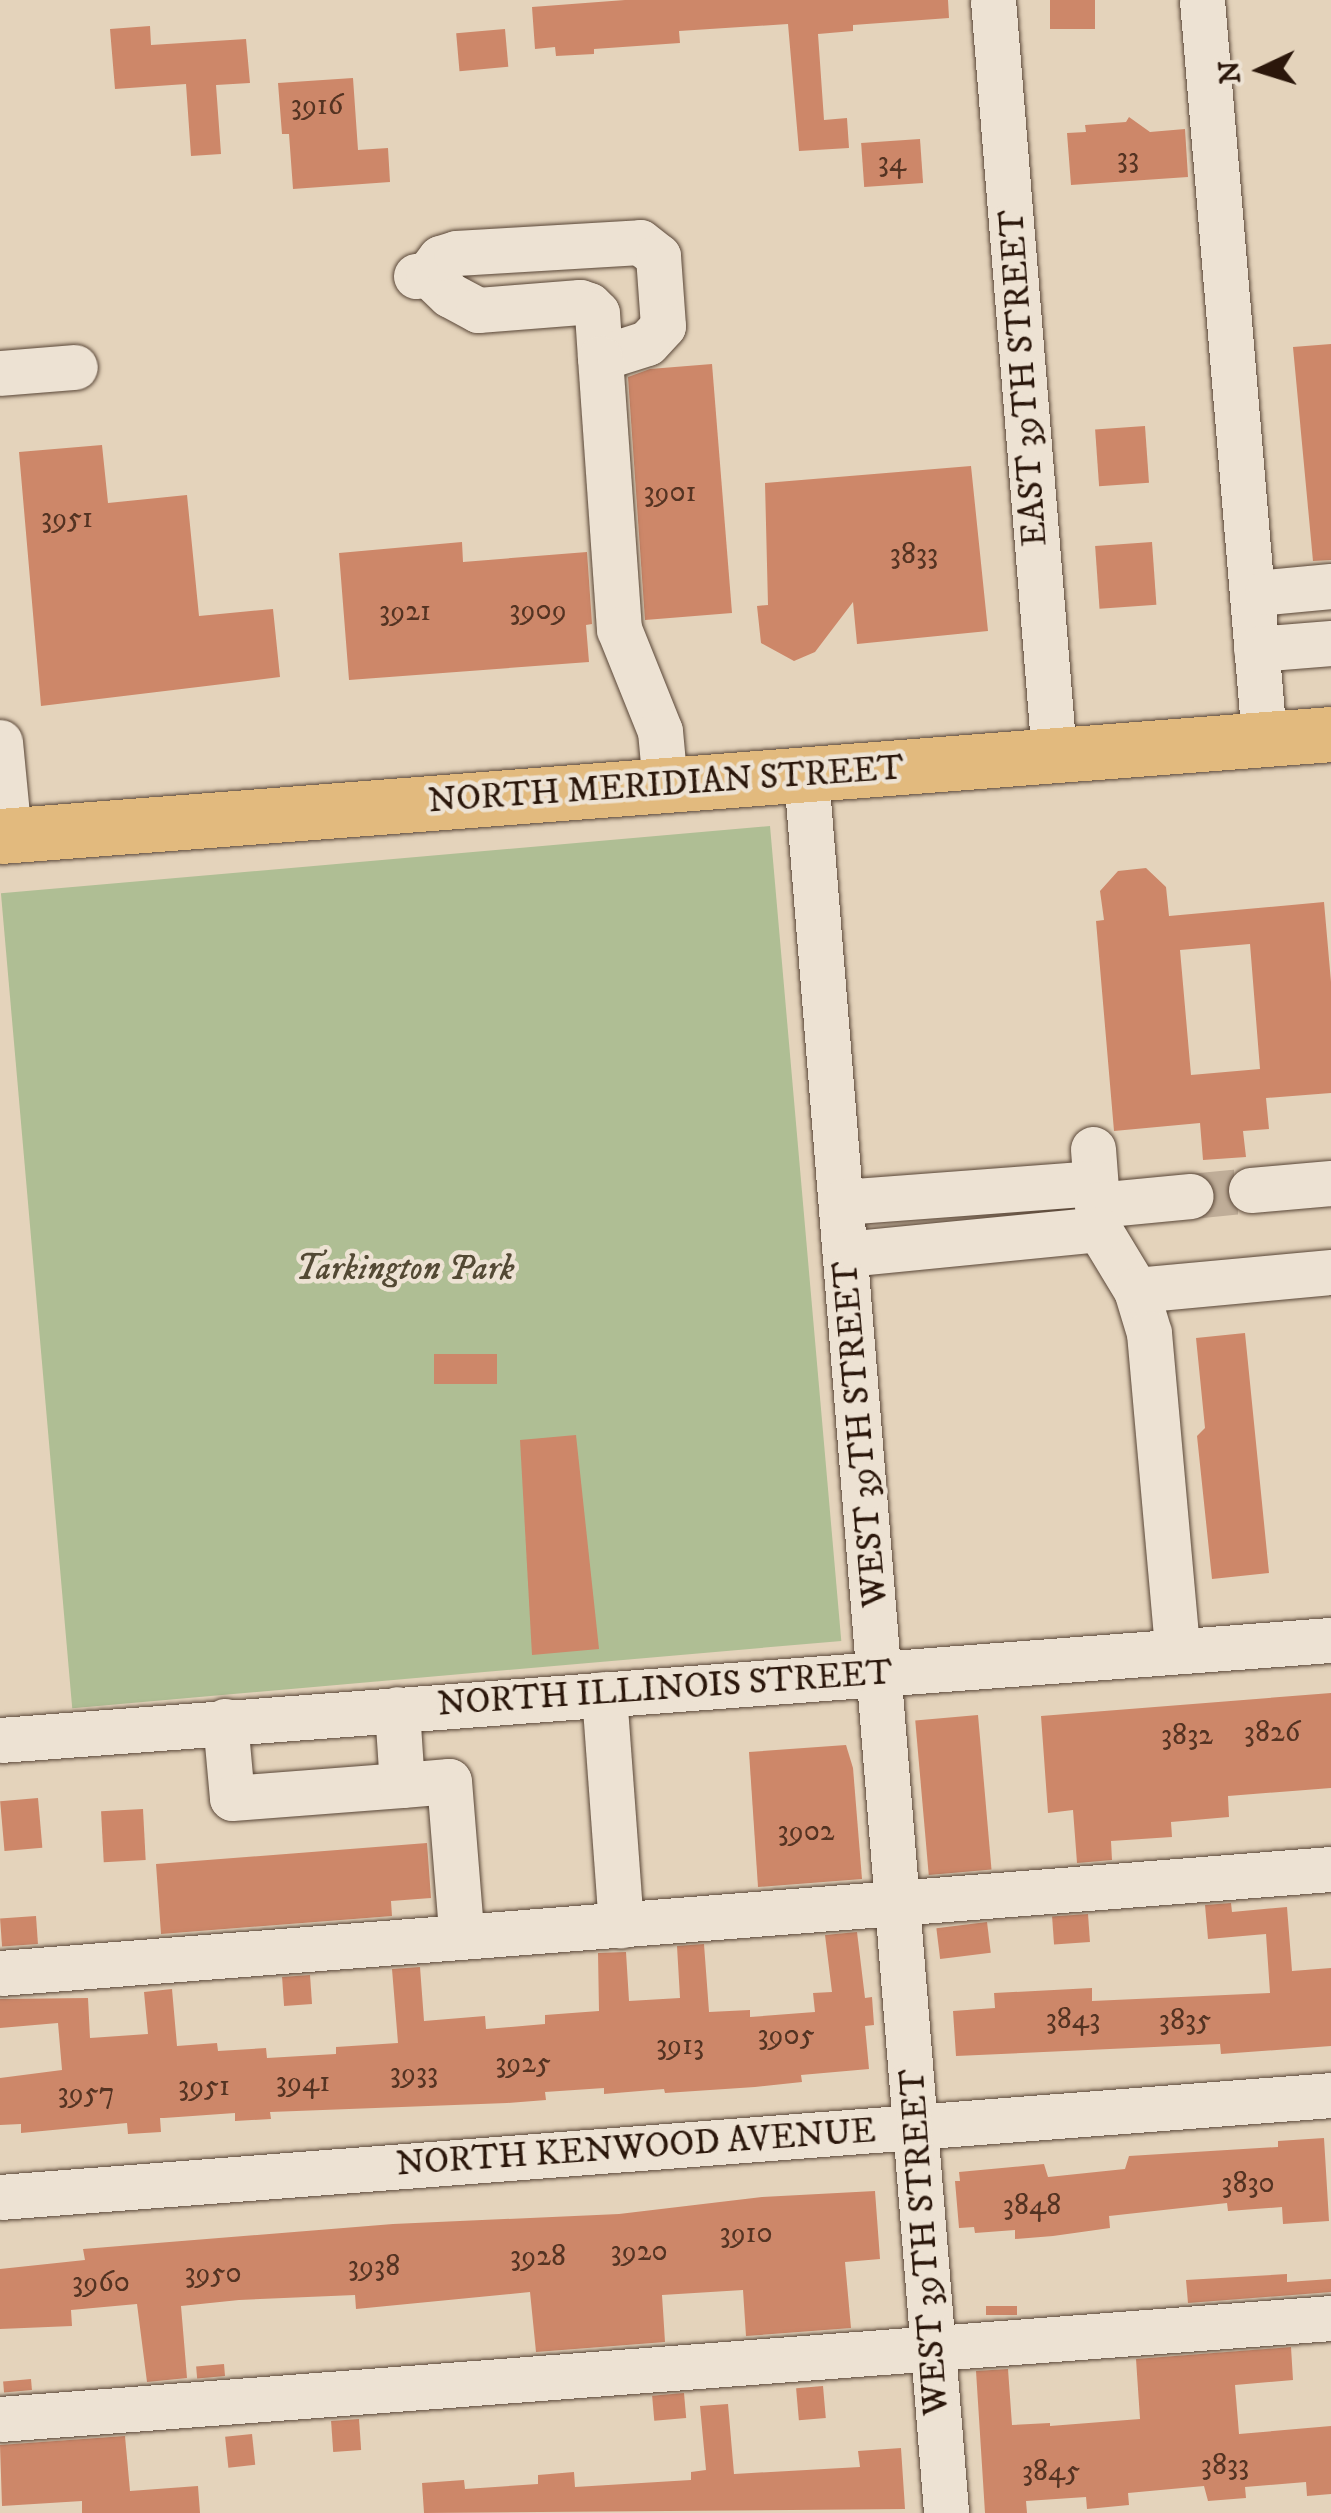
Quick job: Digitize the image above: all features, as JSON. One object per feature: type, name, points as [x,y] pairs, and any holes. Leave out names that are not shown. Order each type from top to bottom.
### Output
[{"type":"main road","name":"NORTH MERIDIAN STREET","points":[[4,836],[1331,734]]},
{"type":"street","name":"EAST 39TH STREET","points":[[993,0],[1054,755]]},
{"type":"street","points":[[1202,0],[1264,648]]},
{"type":"street","points":[[600,358],[647,343],[662,326],[658,256],[650,246],[640,242],[456,253],[440,258],[422,275],[478,310],[580,302],[597,313],[600,358],[619,629],[660,732],[665,785]]},
{"type":"street","points":[[0,373],[75,367]]},
{"type":"street","points":[[1253,447],[1267,592],[1264,739]]},
{"type":"street","points":[[1267,592],[1331,586]]},
{"type":"street","points":[[1264,648],[1331,642]]},
{"type":"street","points":[[0,742],[4,836]]},
{"type":"street","name":"WEST 39TH STREET","points":[[806,775],[946,2513]]},
{"type":"street","points":[[1251,1190],[1331,1182]]},
{"type":"street","points":[[846,1254],[1096,1191]]},
{"type":"street","points":[[1096,1191],[1149,1333],[1177,1649]]},
{"type":"street","points":[[842,1202],[1096,1191],[1191,1196]]},
{"type":"street","points":[[1136,1290],[1331,1272]]},
{"type":"street","name":"NORTH ILLINOIS STREET","points":[[0,1740],[1331,1640]]},
{"type":"street","points":[[604,1694],[621,1924]]},
{"type":"street","points":[[397,1710],[402,1785]]},
{"type":"street","points":[[225,1722],[232,1798],[448,1782],[460,1919]]},
{"type":"street","points":[[0,1973],[1331,1869]]},
{"type":"street","name":"NORTH KENWOOD AVENUE","points":[[0,2196],[1331,2094]]},
{"type":"street","points":[[0,2419],[1331,2318]]},
{"type":"green space","name":"Tarkington Park","points":[[770,826],[841,1641],[72,1708],[1,893]]},
{"type":"building","points":[[625,0],[948,0],[949,18],[853,25],[853,31],[818,34],[824,120],[847,118],[849,148],[799,151],[788,24],[679,31],[680,43],[594,49],[594,54],[556,56],[555,47],[535,49],[532,7]]},
{"type":"building","points":[[1050,0],[1095,0],[1095,29],[1050,29]]},
{"type":"building","points":[[150,26],[151,45],[246,39],[250,83],[216,85],[221,154],[191,156],[186,84],[115,89],[110,29]]},
{"type":"building","points":[[505,29],[508,67],[459,71],[456,33]]},
{"type":"building","points":[[353,78],[358,150],[388,148],[390,182],[293,189],[289,134],[282,134],[278,83]]},
{"type":"building","points":[[1129,117],[1150,132],[1185,129],[1188,177],[1071,185],[1067,133],[1086,132],[1085,125],[1126,122]]},
{"type":"building","points":[[920,139],[923,183],[864,187],[861,143]]},
{"type":"building","points":[[1331,344],[1331,560],[1313,561],[1293,347]]},
{"type":"building","points":[[712,364],[732,613],[645,620],[628,377],[650,369]]},
{"type":"building","points":[[1145,426],[1149,483],[1099,486],[1095,429]]},
{"type":"building","points":[[102,445],[108,503],[187,495],[199,616],[273,609],[280,677],[41,706],[19,452]]},
{"type":"building","points":[[971,466],[988,631],[857,644],[853,602],[815,652],[794,661],[761,643],[757,606],[768,605],[765,483]]},
{"type":"building","points":[[462,542],[463,562],[587,552],[592,624],[586,625],[589,662],[349,680],[339,553]]},
{"type":"building","points":[[1152,542],[1156,605],[1100,609],[1095,546]]},
{"type":"building","points":[[1146,868],[1166,887],[1169,916],[1324,902],[1331,982],[1331,1093],[1266,1098],[1269,1129],[1243,1131],[1246,1157],[1203,1160],[1200,1123],[1114,1131],[1096,921],[1104,920],[1100,891],[1118,871]],"holes":[[[1250,944],[1260,1069],[1191,1075],[1180,950]]]},
{"type":"building","points":[[1245,1333],[1269,1573],[1212,1579],[1197,1436],[1205,1428],[1196,1338]]},
{"type":"building","points":[[434,1354],[497,1354],[497,1384],[434,1384]]},
{"type":"building","points":[[576,1435],[599,1649],[532,1655],[520,1440]]},
{"type":"building","points":[[1331,1693],[1331,1788],[1228,1796],[1229,1817],[1171,1822],[1172,1837],[1111,1841],[1112,1860],[1077,1863],[1073,1810],[1048,1813],[1041,1716]]},
{"type":"building","points":[[978,1715],[992,1869],[929,1875],[915,1720]]},
{"type":"building","points":[[846,1745],[853,1768],[862,1879],[758,1887],[749,1752]]},
{"type":"building","points":[[38,1798],[42,1848],[5,1851],[0,1801]]},
{"type":"building","points":[[143,1809],[146,1860],[104,1862],[101,1811]]},
{"type":"building","points":[[427,1843],[431,1898],[391,1901],[392,1916],[161,1934],[156,1864]]},
{"type":"building","points":[[1231,1903],[1232,1912],[1287,1907],[1292,1971],[1331,1968],[1331,2046],[1221,2054],[1220,2044],[956,2056],[953,2011],[995,2008],[994,1993],[1092,1988],[1092,2001],[1270,1993],[1266,1934],[1208,1939],[1205,1905]]},
{"type":"building","points":[[1088,1914],[1090,1942],[1054,1944],[1052,1917]]},
{"type":"building","points":[[36,1916],[38,1944],[2,1946],[0,1919]]},
{"type":"building","points":[[987,1922],[991,1953],[940,1959],[936,1928]]},
{"type":"building","points":[[857,1932],[865,1998],[872,1997],[874,2025],[865,2026],[869,2069],[801,2075],[802,2082],[755,2087],[604,2094],[604,2088],[545,2092],[546,2100],[270,2112],[271,2119],[235,2121],[235,2113],[160,2118],[161,2132],[128,2134],[127,2123],[21,2133],[21,2124],[0,2125],[0,2078],[62,2070],[58,2023],[0,2028],[0,1999],[88,1998],[90,2038],[148,2034],[144,1992],[172,1989],[177,2046],[217,2043],[218,2051],[266,2048],[267,2058],[336,2054],[336,2047],[398,2043],[392,1969],[420,1967],[424,2021],[485,2016],[486,2029],[545,2024],[545,2015],[599,2011],[598,1953],[626,1952],[629,2001],[680,1998],[677,1946],[704,1944],[709,2012],[750,2010],[750,2017],[815,2012],[813,1993],[832,1992],[825,1935]]},
{"type":"building","points":[[310,1975],[312,2004],[284,2006],[282,1977]]},
{"type":"building","points":[[1324,2138],[1329,2221],[1283,2224],[1282,2207],[1228,2211],[1227,2203],[1109,2216],[1110,2228],[1053,2236],[1015,2239],[1015,2230],[975,2233],[974,2227],[959,2228],[955,2181],[960,2181],[959,2172],[1044,2164],[1048,2177],[1125,2169],[1129,2156],[1278,2147],[1278,2141]]},
{"type":"building","points":[[875,2191],[880,2259],[845,2262],[851,2328],[746,2336],[743,2290],[662,2295],[665,2342],[536,2352],[530,2292],[356,2309],[355,2295],[239,2300],[181,2306],[187,2378],[147,2382],[137,2304],[71,2310],[72,2326],[0,2329],[0,2269],[85,2260],[83,2249],[393,2224],[619,2214],[762,2197]]},
{"type":"building","points":[[1287,2274],[1287,2282],[1331,2279],[1331,2292],[1188,2303],[1186,2280]]},
{"type":"building","points":[[986,2306],[1017,2306],[1017,2315],[986,2315]]},
{"type":"building","points":[[1291,2347],[1293,2380],[1235,2385],[1239,2434],[1331,2426],[1331,2494],[1307,2496],[1306,2482],[1245,2487],[1246,2498],[1208,2501],[1204,2486],[1128,2493],[1129,2505],[1087,2509],[1086,2497],[1026,2501],[1027,2513],[985,2513],[976,2371],[1008,2369],[1012,2425],[1050,2426],[1140,2419],[1136,2359]]},
{"type":"building","points":[[224,2364],[225,2376],[197,2378],[196,2366]]},
{"type":"building","points":[[31,2379],[32,2390],[4,2392],[3,2381]]},
{"type":"building","points":[[823,2386],[826,2418],[799,2420],[796,2388]]},
{"type":"building","points":[[684,2393],[686,2418],[654,2421],[652,2396]]},
{"type":"building","points":[[728,2404],[734,2474],[860,2467],[858,2451],[901,2448],[905,2509],[424,2513],[422,2483],[464,2480],[465,2489],[538,2484],[538,2475],[574,2472],[575,2487],[691,2480],[691,2472],[706,2470],[700,2406]]},
{"type":"building","points":[[359,2419],[361,2450],[333,2452],[331,2421]]},
{"type":"building","points":[[252,2434],[255,2465],[228,2468],[225,2437]]},
{"type":"building","points":[[125,2436],[130,2491],[198,2486],[200,2513],[82,2513],[82,2501],[2,2506],[0,2445]]},
{"type":"tunnel","points":[[1191,1196],[1251,1190]]}]
